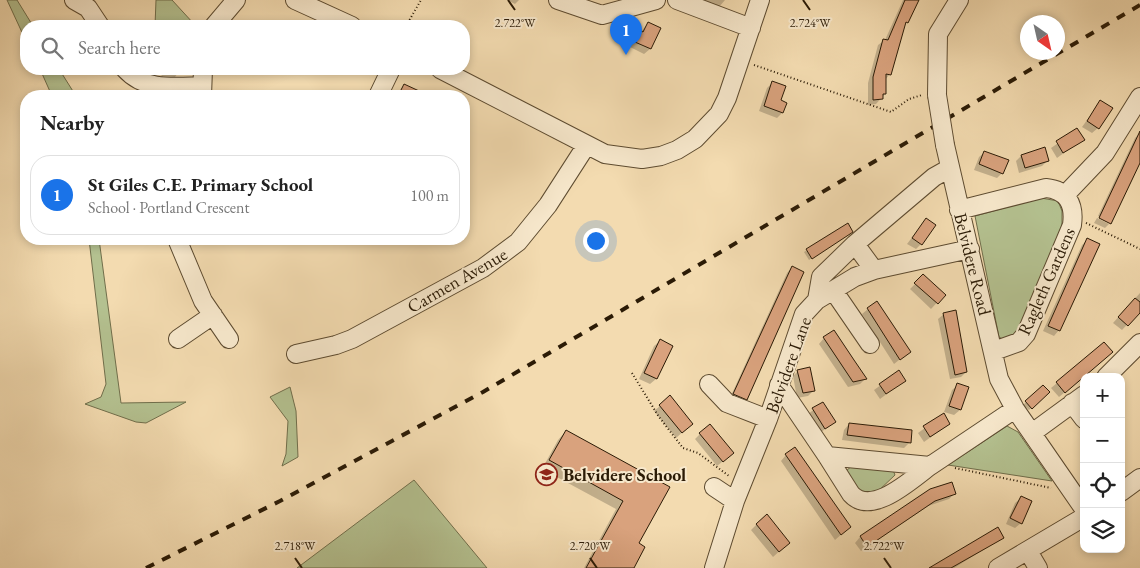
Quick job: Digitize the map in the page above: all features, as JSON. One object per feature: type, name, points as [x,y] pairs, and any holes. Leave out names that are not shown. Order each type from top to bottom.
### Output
[{"type":"street","points":[[74,0],[88,8],[96,20]]},
{"type":"street","points":[[219,20],[236,0]]},
{"type":"street","points":[[295,0],[339,20]]},
{"type":"street","points":[[558,0],[602,16],[656,0]]},
{"type":"street","points":[[677,0],[751,28]]},
{"type":"street","points":[[451,75],[586,146],[605,154],[623,158],[642,159],[677,150],[695,139],[719,114],[760,0]]},
{"type":"street","name":"Belvidere Road","points":[[960,0],[938,34],[937,92],[945,145],[959,210],[1000,379],[1015,409],[1083,508]]},
{"type":"street","points":[[132,75],[141,82],[145,90],[170,88],[191,90]]},
{"type":"street","points":[[201,90],[202,75]]},
{"type":"street","points":[[381,90],[388,75]]},
{"type":"street","points":[[959,210],[1046,188],[1066,194],[1096,163],[1113,129],[1140,98]]},
{"type":"street","name":"Carmen Avenue","points":[[306,347],[352,338],[452,286],[502,256],[531,229],[586,146]]},
{"type":"street","points":[[817,300],[821,277],[855,244],[934,177],[950,168]]},
{"type":"street","name":"Ragleth Gardens","points":[[994,351],[1019,342],[1026,334],[1069,233],[1073,217],[1066,194]]},
{"type":"street","points":[[855,244],[874,270]]},
{"type":"street","points":[[179,245],[193,280],[212,315],[229,339]]},
{"type":"street","name":"Belvidere Lane","points":[[714,568],[735,501],[768,419],[804,314],[817,300],[855,277],[874,270],[970,249]]},
{"type":"street","points":[[833,290],[870,344]]},
{"type":"street","points":[[178,338],[212,315]]},
{"type":"street","points":[[1110,373],[1140,343]]},
{"type":"street","points":[[709,384],[727,403],[768,419]]},
{"type":"street","points":[[779,384],[851,494],[856,499],[866,503],[880,500],[1015,409]]},
{"type":"street","points":[[1032,433],[1078,399],[1084,418]]},
{"type":"street","points":[[827,456],[935,463]]},
{"type":"street","points":[[1125,489],[1140,478]]},
{"type":"street","points":[[714,486],[735,501]]},
{"type":"street","points":[[998,568],[1080,519]]},
{"type":"street","points":[[1028,551],[1038,568]]},
{"type":"path","points":[[409,20],[421,0]]},
{"type":"path","points":[[740,60],[891,112],[909,99],[937,92]]},
{"type":"path","points":[[1073,217],[1140,249]]},
{"type":"path","points":[[632,373],[659,417],[683,448],[698,453],[730,477],[736,474],[745,477]]},
{"type":"path","points":[[935,463],[1057,489],[1066,484]]},
{"type":"green space","points":[[7,0],[17,0],[29,20],[20,20],[20,28]]},
{"type":"green space","points":[[156,0],[172,0],[190,20],[155,20]]},
{"type":"green space","points":[[43,75],[63,75],[72,90],[49,90]]},
{"type":"green space","points":[[1041,198],[1058,201],[1062,211],[1062,234],[1021,334],[1008,342],[999,337],[975,216]]},
{"type":"green space","points":[[90,245],[100,245],[121,403],[186,402],[146,423],[136,422],[85,404],[101,397],[106,384]]},
{"type":"green space","points":[[290,387],[296,411],[298,457],[282,466],[286,454],[288,421],[270,397]]},
{"type":"green space","points":[[1007,426],[1018,432],[1052,481],[948,465]]},
{"type":"green space","points":[[853,465],[893,470],[895,475],[875,494],[860,494],[846,471]]},
{"type":"green space","points":[[414,480],[487,568],[297,568]]},
{"type":"building","points":[[905,0],[919,0],[908,23],[906,22],[891,75],[886,74],[886,94],[883,94],[883,99],[873,100],[873,77],[883,39],[888,40]]},
{"type":"building","points":[[648,22],[661,28],[651,49],[628,39],[633,27],[643,32]]},
{"type":"building","points":[[772,81],[786,86],[781,100],[787,103],[783,113],[764,106]]},
{"type":"building","points":[[404,84],[417,90],[401,90]]},
{"type":"building","points":[[1100,100],[1113,108],[1099,129],[1087,121]]},
{"type":"building","points":[[1077,128],[1085,140],[1063,153],[1056,141]]},
{"type":"building","points":[[1140,131],[1140,163],[1111,224],[1099,218]]},
{"type":"building","points":[[1045,147],[1049,161],[1025,168],[1021,155]]},
{"type":"building","points":[[984,151],[1009,160],[1003,174],[979,164]]},
{"type":"building","points":[[926,218],[936,225],[922,245],[912,238]]},
{"type":"building","points":[[848,223],[853,232],[812,259],[806,249]]},
{"type":"building","points":[[1087,238],[1100,244],[1060,331],[1048,326]]},
{"type":"building","points":[[792,266],[804,272],[747,400],[733,394]]},
{"type":"building","points":[[923,274],[946,295],[938,304],[914,283]]},
{"type":"building","points":[[1135,298],[1140,302],[1140,313],[1128,326],[1118,317]]},
{"type":"building","points":[[877,301],[911,352],[900,360],[867,308]]},
{"type":"building","points":[[956,310],[967,372],[955,375],[943,313]]},
{"type":"building","points":[[834,330],[867,379],[853,382],[823,337]]},
{"type":"building","points":[[660,339],[673,346],[657,379],[644,373]]},
{"type":"building","points":[[1104,342],[1113,352],[1088,373],[1080,373],[1080,380],[1065,393],[1056,382]]},
{"type":"building","points":[[810,367],[815,391],[803,393],[797,370]]},
{"type":"building","points":[[899,370],[906,381],[886,394],[879,384]]},
{"type":"building","points":[[957,383],[969,387],[961,410],[949,406]]},
{"type":"building","points":[[1043,385],[1050,392],[1032,409],[1025,401]]},
{"type":"building","points":[[670,395],[693,424],[682,433],[659,405]]},
{"type":"building","points":[[823,402],[836,422],[825,429],[812,408]]},
{"type":"building","points":[[944,413],[950,424],[930,437],[923,426]]},
{"type":"building","points":[[849,423],[912,430],[911,443],[847,435]]},
{"type":"building","points":[[710,424],[734,453],[723,462],[699,433]]},
{"type":"building","points":[[566,430],[670,487],[639,543],[645,547],[634,568],[586,568],[623,501],[549,460]]},
{"type":"building","points":[[795,447],[851,527],[841,535],[785,454]]},
{"type":"building","points":[[952,482],[956,494],[935,501],[867,547],[860,536],[930,489]]},
{"type":"building","points":[[1021,496],[1032,501],[1022,524],[1010,518]]},
{"type":"building","points":[[767,514],[790,543],[779,552],[756,524]]},
{"type":"building","points":[[998,527],[1004,538],[951,568],[929,568]]},
{"type":"railway","points":[[146,568],[280,501],[483,392],[1140,5]]},
{"type":"place","name":"St Giles C.E. Primary School","points":[[626,55]]},
{"type":"place","name":"Belvidere School","points":[[547,474]]}]
